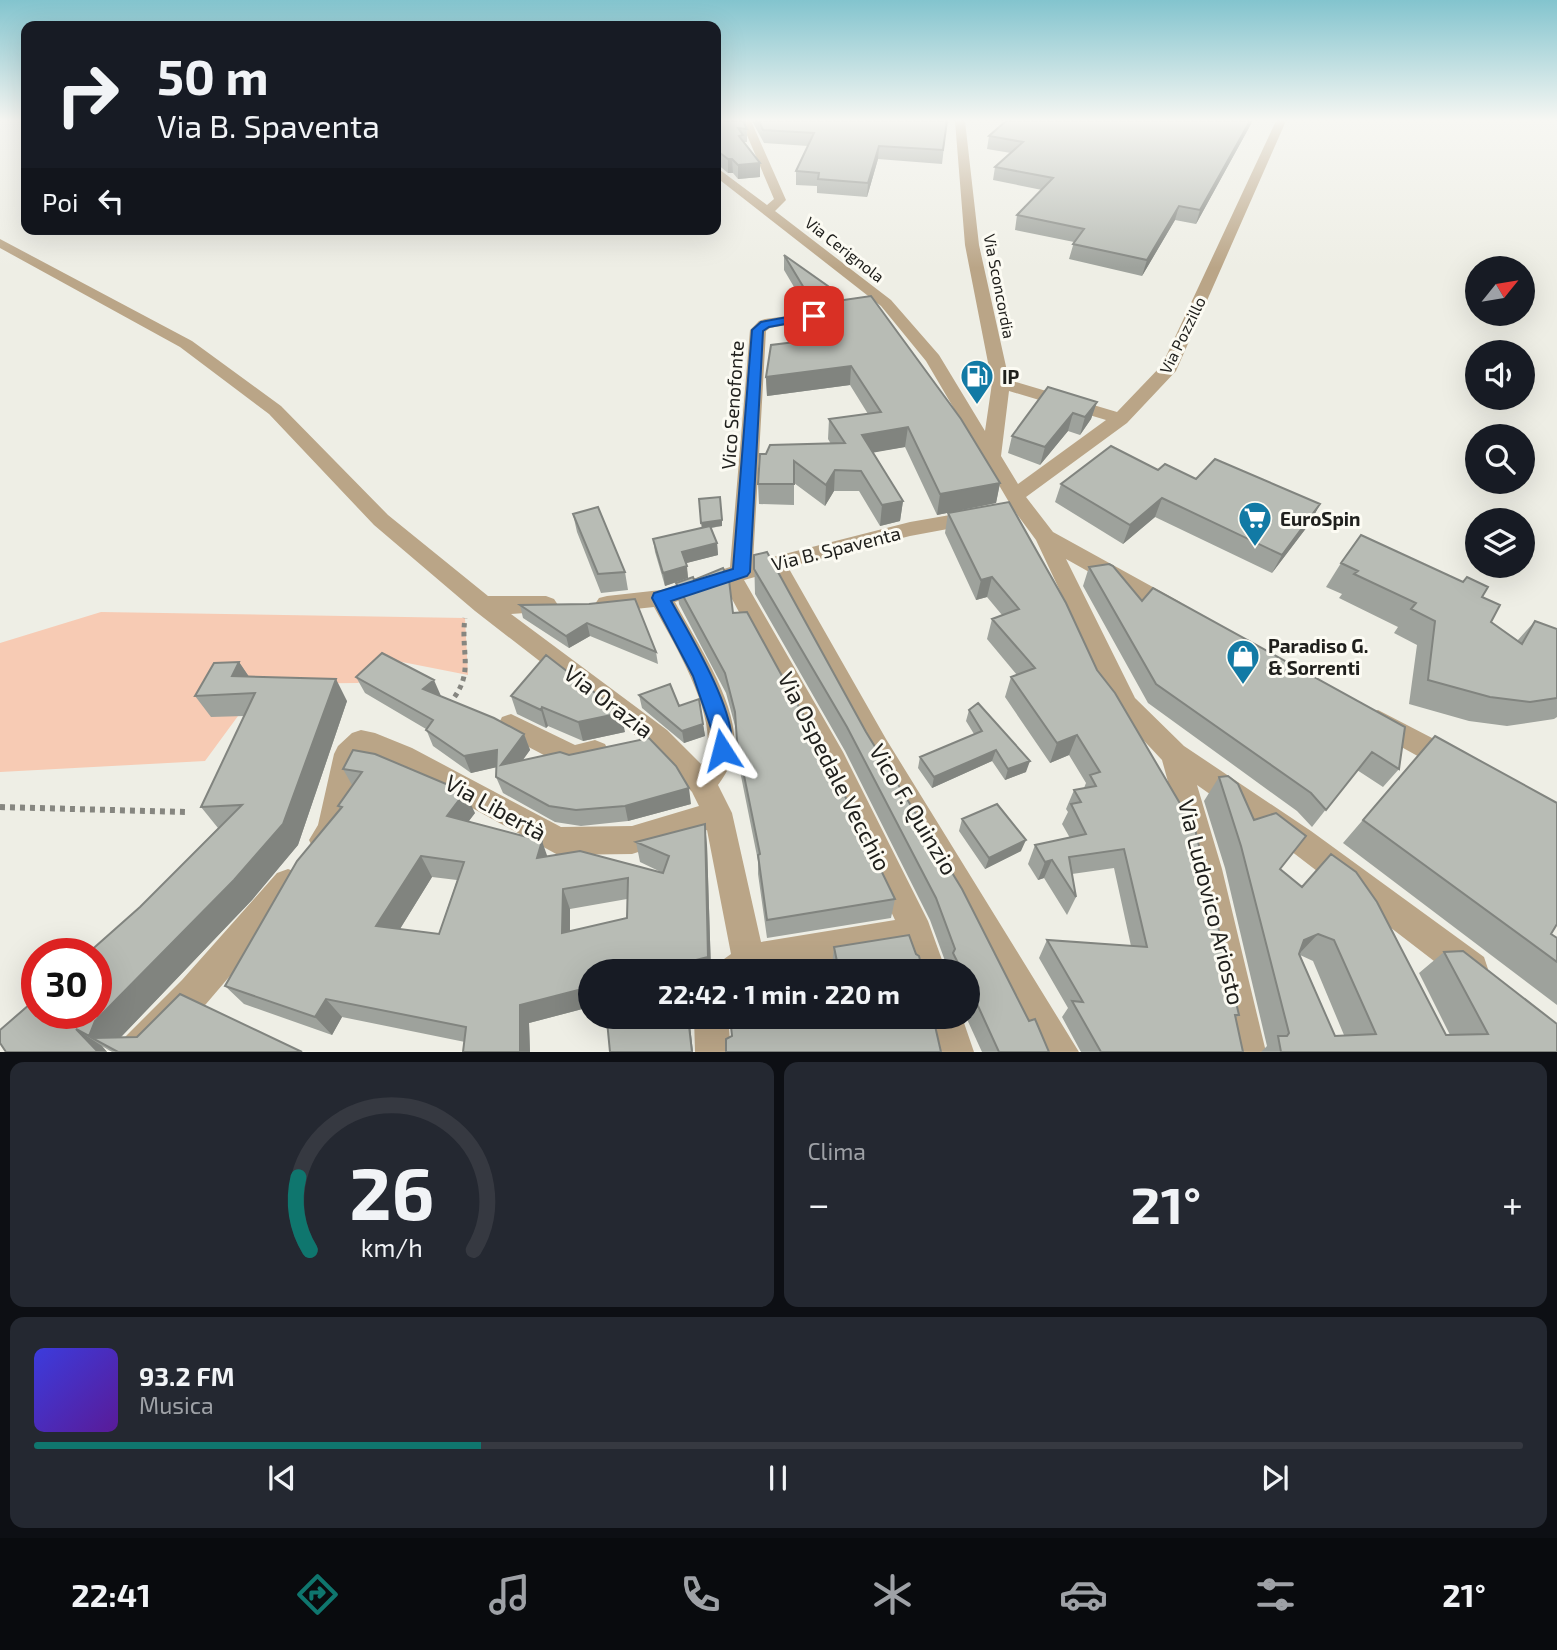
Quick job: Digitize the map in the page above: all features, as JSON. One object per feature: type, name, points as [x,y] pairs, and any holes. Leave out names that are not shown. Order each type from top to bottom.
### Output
[{"type":"street","points":[[767,170],[780,200],[767,211]]},
{"type":"street","name":"Via Sconcordia","points":[[965,170],[972,245],[1002,383],[991,457]]},
{"type":"street","name":"Via Pozzillo","points":[[1019,502],[1121,419],[1170,367],[1259,170]]},
{"type":"street","name":"Via Cerignola","points":[[721,176],[886,303]]},
{"type":"street","name":"Via Orazia","points":[[0,243],[186,344],[275,410],[382,520],[483,606],[658,737],[702,783],[718,813],[741,959]]},
{"type":"street","points":[[886,303],[933,359],[1019,502],[1045,537],[1126,705],[1174,754],[1301,841],[1492,985]]},
{"type":"street","name":"Vico Senofonte","points":[[736,574],[758,330],[765,324],[886,303]]},
{"type":"street","points":[[1002,383],[1121,419]]},
{"type":"street","name":"Via B. Spaventa","points":[[592,605],[661,598],[775,563],[1019,502]]},
{"type":"street","points":[[1045,537],[1140,592],[1197,620]]},
{"type":"street","name":"Vico F. Quinzio","points":[[775,563],[876,747],[1062,1052]]},
{"type":"street","name":"Via Ospedale Vecchio","points":[[736,574],[833,760],[917,932],[926,959]]},
{"type":"street","points":[[661,598],[702,676],[722,731],[718,763],[702,783]]},
{"type":"street","points":[[483,606],[565,605]]},
{"type":"street","points":[[1358,710],[1473,774]]},
{"type":"street","points":[[511,725],[573,757],[658,737]]},
{"type":"street","name":"Via Libertà","points":[[134,1052],[194,992],[265,913],[331,831],[348,754],[361,741],[375,744],[402,757],[558,841],[632,840],[718,813]]},
{"type":"street","name":"Via Ludovico Ariosto","points":[[1174,754],[1207,869],[1249,1052]]},
{"type":"street","points":[[1381,901],[1373,922],[1385,945]]},
{"type":"street","points":[[778,959],[917,932]]},
{"type":"street","points":[[712,1029],[713,1052]]},
{"type":"street","points":[[949,1029],[957,1052]]},
{"type":"path","points":[[443,710],[458,695],[468,675],[463,632],[465,618],[483,606]]},
{"type":"path","points":[[0,807],[185,812]]},
{"type":"shaded area","points":[[101,612],[465,618],[468,675],[392,660],[358,683],[254,684],[238,716],[205,761],[0,772],[0,643]]},
{"type":"building","points":[[872,170],[868,183],[818,179],[819,173],[796,171]]},
{"type":"building","points":[[1011,170],[1222,170],[1200,210],[1179,206],[1147,260],[1073,244],[1084,229],[1017,215],[1053,178]]},
{"type":"building","points":[[784,255],[832,289],[807,293]]},
{"type":"building","points":[[871,296],[961,419],[1000,483],[940,494],[908,427],[862,435],[903,501],[882,505],[861,471],[835,470],[826,485],[794,461],[794,484],[758,484],[760,454],[766,454],[770,445],[845,443],[829,419],[881,412],[851,366],[766,377],[771,345],[837,337],[816,304]]},
{"type":"building","points":[[1048,387],[1097,402],[1085,417],[1073,413],[1045,447],[1012,436]]},
{"type":"building","points":[[1111,446],[1158,470],[1165,464],[1196,479],[1215,459],[1320,504],[1282,555],[1162,498],[1130,525],[1061,484]]},
{"type":"building","points":[[720,497],[722,520],[701,523],[699,499]]},
{"type":"building","points":[[1009,502],[1066,603],[1097,670],[1115,693],[1195,829],[1239,1015],[1235,1015],[1243,1052],[1101,1052],[1072,1001],[1083,1002],[1047,940],[1147,947],[1124,849],[1069,857],[1076,897],[1052,860],[1045,862],[1035,845],[1086,834],[1071,804],[1081,802],[1074,790],[1096,786],[1090,775],[1100,772],[1077,735],[1057,743],[1011,677],[1035,668],[992,619],[1019,609],[992,577],[981,580],[948,513]]},
{"type":"building","points":[[598,507],[625,572],[598,574],[573,514]]},
{"type":"building","points":[[710,526],[717,543],[682,552],[687,566],[663,573],[653,539]]},
{"type":"building","points":[[1361,535],[1463,582],[1469,578],[1488,587],[1482,597],[1500,605],[1491,622],[1522,644],[1535,621],[1557,629],[1557,698],[1530,702],[1490,697],[1428,680],[1435,621],[1411,609],[1416,603],[1354,574],[1358,571],[1341,563]]},
{"type":"building","points":[[767,552],[866,732],[962,889],[1029,1021],[1035,1019],[1049,1052],[999,1052],[980,1010],[980,959],[956,959],[953,953],[955,949],[936,898],[847,727],[754,569],[754,555]]},
{"type":"building","points":[[1109,564],[1142,601],[1153,588],[1405,727],[1399,769],[1372,752],[1326,810],[1311,793],[1156,684],[1089,567]]},
{"type":"building","points":[[723,568],[729,580],[733,613],[747,612],[822,749],[895,899],[767,920],[760,854],[737,741],[735,712],[725,673],[676,583],[693,577],[694,580]]},
{"type":"building","points":[[635,599],[656,652],[587,623],[566,636],[520,605],[589,604]]},
{"type":"building","points":[[382,653],[434,680],[423,689],[494,718],[524,734],[501,765],[560,752],[569,755],[649,738],[676,766],[689,788],[625,806],[576,810],[549,806],[496,777],[497,750],[464,756],[426,730],[433,720],[356,677]]},
{"type":"building","points":[[546,655],[621,713],[578,722],[542,707],[541,710],[511,696]]},
{"type":"building","points":[[239,662],[232,676],[336,679],[283,824],[234,880],[112,1004],[112,938],[105,938],[140,907],[242,805],[201,807],[255,693],[195,696],[214,663]]},
{"type":"building","points":[[670,684],[679,706],[699,699],[703,724],[682,731],[639,695]]},
{"type":"building","points":[[978,703],[1030,761],[1008,769],[996,750],[934,777],[920,757],[982,731],[969,710]]},
{"type":"building","points":[[1435,736],[1557,803],[1557,924],[1551,934],[1557,938],[1557,962],[1363,820]]},
{"type":"building","points":[[353,750],[375,754],[465,792],[447,816],[542,841],[537,858],[580,851],[663,873],[669,856],[636,842],[705,824],[708,957],[578,959],[578,990],[520,1005],[520,1052],[463,1052],[466,1027],[326,999],[315,1017],[225,986],[297,861],[342,807],[338,806],[362,772],[343,769]],"holes":[[[421,856],[464,862],[439,934],[376,926]],[[628,878],[627,918],[562,933],[563,889]]]},
{"type":"building","points":[[1228,776],[1238,784],[1254,820],[1276,813],[1306,836],[1280,869],[1302,887],[1331,854],[1356,872],[1377,902],[1446,1035],[1488,1034],[1444,952],[1463,951],[1557,1024],[1557,1052],[1281,1052],[1278,1036],[1287,1036],[1289,1033],[1241,846],[1219,777]],"holes":[[[1318,934],[1334,940],[1376,1034],[1335,1036],[1299,954],[1304,940]]]},
{"type":"building","points":[[997,804],[1026,840],[989,858],[962,819]]},
{"type":"building","points":[[909,935],[920,959],[836,959],[834,947]]},
{"type":"building","points":[[180,994],[302,1052],[118,1052],[92,1038],[137,1037]]},
{"type":"building","points":[[21,1012],[21,1029],[76,1029],[98,1052],[6,1052],[0,1043],[0,1030]]},
{"type":"building","points":[[76,1029],[92,1029],[89,1036]]},
{"type":"building","points":[[608,1029],[689,1029],[692,1052],[610,1052]]},
{"type":"building","points":[[731,1029],[936,1029],[941,1052],[726,1052],[726,1039],[732,1036]]},
{"type":"place","name":"IP","points":[[977,406]]},
{"type":"place","name":"EuroSpin","points":[[1255,548]]},
{"type":"place","name":"Paradiso G. & Sorrenti","points":[[1243,686]]},
{"type":"route","points":[[722,750],[722,731],[702,676],[661,598],[741,572],[758,330],[765,324],[814,316]]}]
